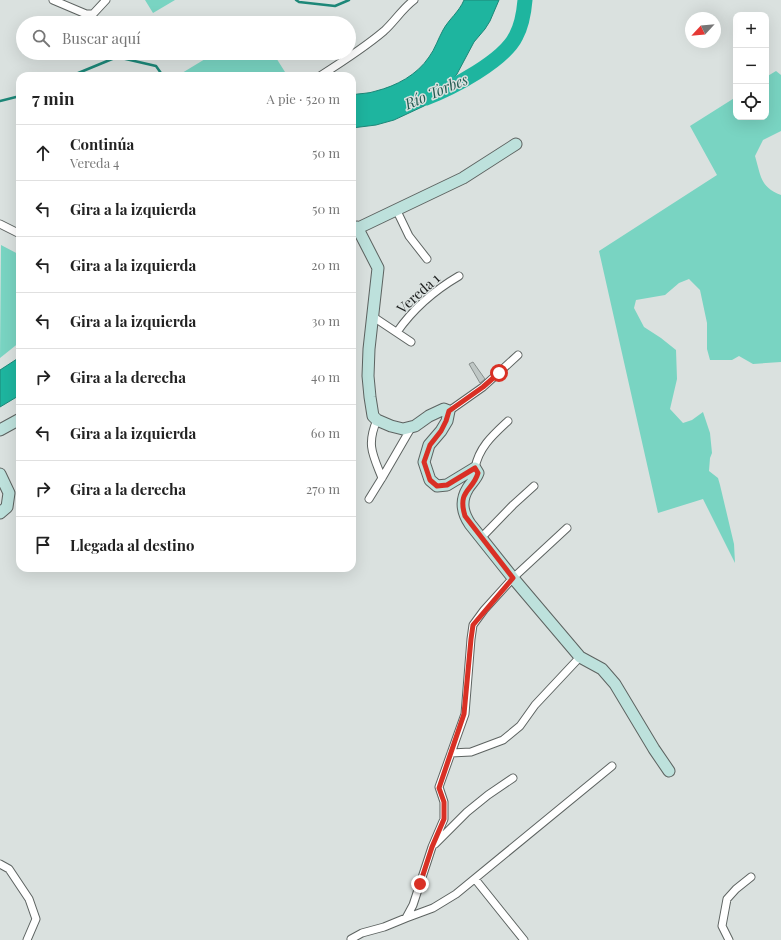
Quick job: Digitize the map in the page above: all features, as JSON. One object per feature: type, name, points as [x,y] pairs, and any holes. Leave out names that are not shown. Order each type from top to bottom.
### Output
[{"type":"street","points":[[53,0],[86,14],[93,14],[106,0]]},
{"type":"street","points":[[356,51],[384,30],[414,0]]},
{"type":"street","points":[[326,72],[343,60]]},
{"type":"street","points":[[356,229],[463,178],[516,144]]},
{"type":"street","points":[[396,209],[409,236],[427,259]]},
{"type":"street","points":[[0,224],[16,232]]},
{"type":"street","points":[[356,231],[378,268],[372,316],[368,376],[373,416],[377,420],[391,426],[403,429],[411,428]]},
{"type":"street","name":"Vereda 1","points":[[397,332],[404,322],[431,295],[446,283],[459,276]]},
{"type":"street","name":"Vereda 1","points":[[372,316],[411,342]]},
{"type":"street","points":[[475,468],[447,485],[437,486],[430,480],[424,462],[430,445],[441,431],[449,411],[483,387],[518,355]]},
{"type":"street","points":[[369,499],[411,428],[429,416],[444,409],[449,411]]},
{"type":"street","points":[[377,420],[372,432],[372,452],[382,478]]},
{"type":"street","points":[[0,430],[16,421]]},
{"type":"street","points":[[508,421],[489,439],[477,459],[475,468],[478,473],[477,477],[468,489],[462,507],[465,516],[513,578],[580,656],[602,669],[615,684],[669,771]]},
{"type":"street","points":[[0,474],[9,493],[7,507],[0,513]]},
{"type":"street","points":[[481,538],[512,505],[534,486]]},
{"type":"street","points":[[406,918],[413,905],[432,847],[444,819],[444,802],[439,788],[464,714],[473,625],[513,578],[568,528]]},
{"type":"street","points":[[451,753],[471,752],[503,740],[520,726],[535,705],[580,656]]},
{"type":"street","points":[[351,940],[362,933],[384,927],[433,908],[456,894],[612,766]]},
{"type":"street","points":[[432,847],[467,812],[513,778]]},
{"type":"street","points":[[0,864],[9,869],[29,899],[36,919],[27,940]]},
{"type":"street","points":[[729,940],[722,926],[727,899],[736,889],[751,877]]},
{"type":"street","points":[[475,879],[524,940]]},
{"type":"shaded area","points":[[145,0],[175,0],[153,13]]},
{"type":"shaded area","points":[[203,60],[277,60],[285,72],[184,72]]},
{"type":"shaded area","points":[[776,71],[781,75],[781,131],[763,140],[755,156],[762,180],[774,192],[781,195],[781,362],[753,364],[739,356],[732,360],[710,360],[707,349],[707,323],[700,290],[689,279],[679,283],[665,295],[636,300],[634,308],[644,327],[676,350],[677,379],[670,409],[683,423],[692,420],[703,412],[710,433],[712,453],[709,471],[718,478],[720,485],[734,544],[735,563],[703,499],[658,513],[599,251],[717,175],[690,126],[733,99],[733,120],[769,120],[769,75]]},
{"type":"shaded area","points":[[1,245],[16,253],[16,345],[0,358]]},
{"type":"water","points":[[464,0],[499,0],[490,21],[474,42],[457,74],[440,95],[424,106],[394,120],[376,125],[356,128],[356,94],[373,92],[391,86],[406,79],[418,69],[431,54],[443,30]]},
{"type":"water","points":[[16,360],[16,397],[0,407],[0,370]]},
{"type":"building","points":[[473,362],[485,379],[480,383],[469,364]]},
{"type":"waterway","points":[[296,0],[299,2],[335,6],[349,0]]},
{"type":"waterway","name":"Río Torbes","points":[[426,98],[463,81],[501,55],[510,45],[518,32],[525,0]]},
{"type":"waterway","points":[[81,72],[110,60]]},
{"type":"waterway","points":[[130,60],[156,66],[160,72]]},
{"type":"waterway","points":[[0,101],[16,97]]},
{"type":"route","points":[[420,884],[432,847],[444,819],[444,802],[439,788],[441,777],[464,714],[473,625],[484,610],[513,578],[465,516],[462,507],[468,489],[477,477],[478,473],[475,468],[447,485],[437,486],[430,480],[424,462],[430,445],[441,431],[449,411],[483,387],[499,373]]}]
